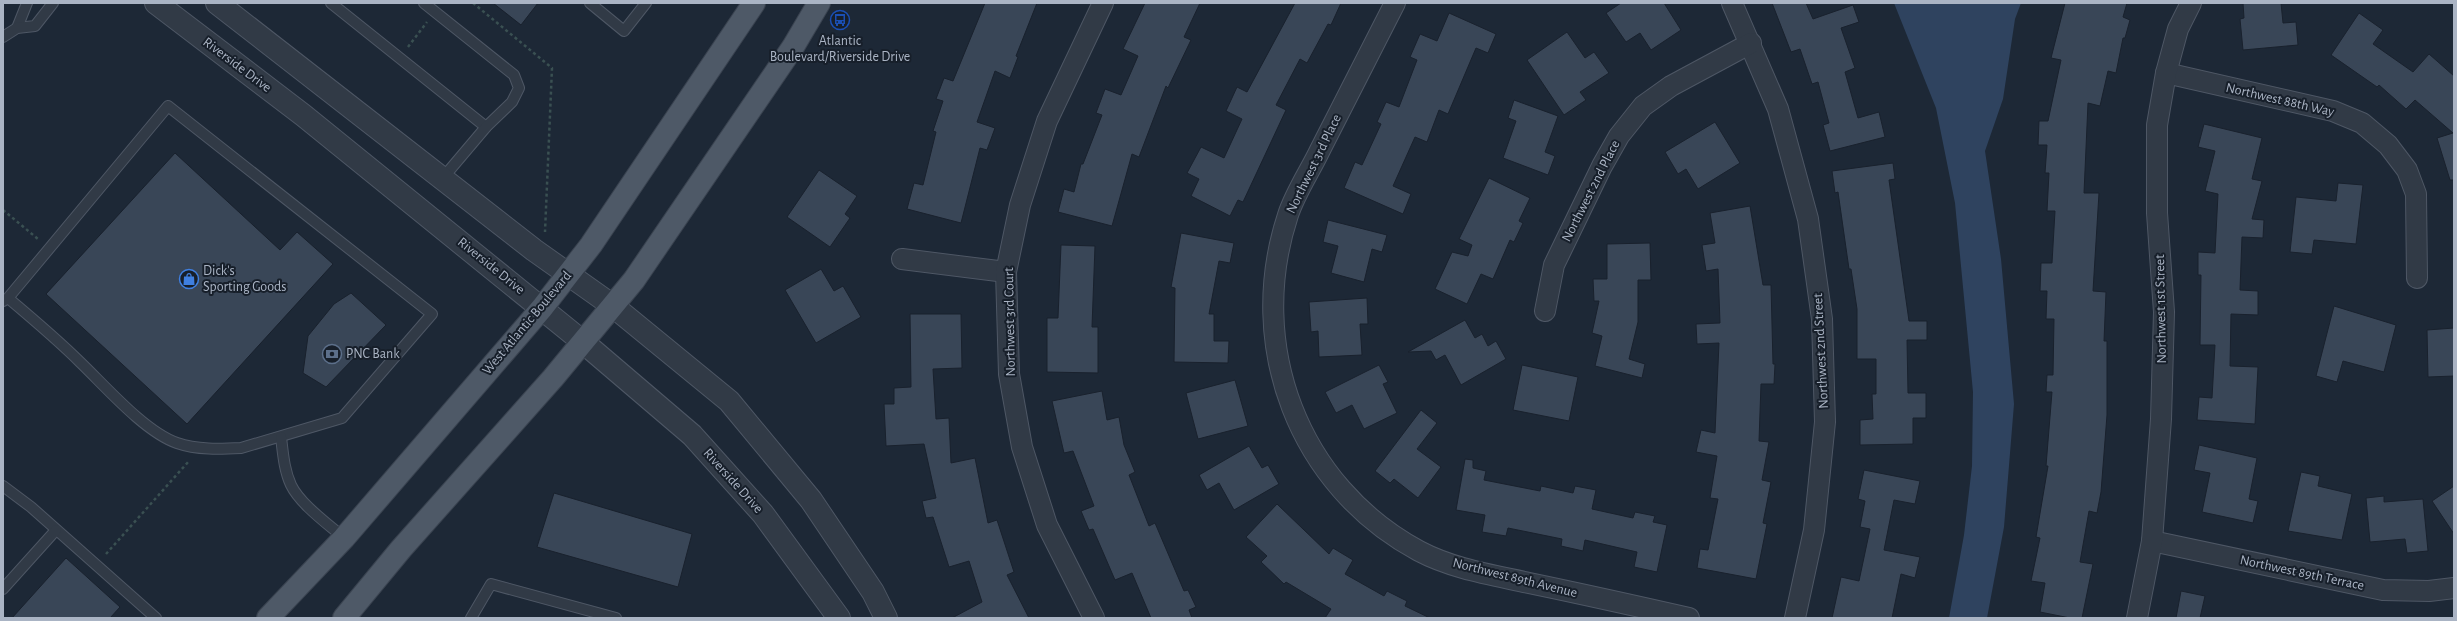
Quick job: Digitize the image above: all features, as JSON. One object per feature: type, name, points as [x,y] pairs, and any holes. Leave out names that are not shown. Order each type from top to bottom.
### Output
[{"type":"main road","name":"West Atlantic Boulevard","points":[[268,618],[344,538],[542,308],[591,245],[754,3]]},
{"type":"main road","points":[[344,618],[584,342],[634,280],[793,47],[819,3]]},
{"type":"street","name":"Riverside Drive","points":[[156,3],[303,115],[584,342],[692,435],[762,514],[839,618]]},
{"type":"street","points":[[217,3],[442,179],[613,306],[729,401],[811,500],[873,592],[886,618]]},
{"type":"street","name":"Northwest 3rd Court","points":[[1094,618],[1047,525],[1022,447],[1009,374],[1006,272],[1020,205],[1047,121],[1103,3]]},
{"type":"street","name":"Northwest 3rd Place","points":[[1312,449],[1293,413],[1282,376],[1274,331],[1274,273],[1288,214],[1395,3]]},
{"type":"street","name":"Northwest 2nd Street","points":[[1732,3],[1751,43],[1778,109],[1808,218],[1822,319],[1825,422],[1814,530],[1795,618]]},
{"type":"street","name":"Northwest 1st Street","points":[[2137,618],[2152,541],[2161,418],[2164,312],[2157,213],[2157,125],[2166,74],[2178,29],[2191,3]]},
{"type":"street","name":"Northwest 2nd Place","points":[[1545,311],[1554,264],[1602,166],[1619,136],[1643,106],[1671,86],[1751,43]]},
{"type":"street","name":"Northwest 88th Way","points":[[2166,74],[2333,110],[2362,124],[2388,145],[2407,170],[2416,194],[2416,278]]},
{"type":"street","points":[[902,259],[1006,272]]},
{"type":"street","name":"Northwest 89th Avenue","points":[[1312,449],[1337,486],[1376,524],[1421,552],[1470,569],[1690,618]]},
{"type":"street","name":"Northwest 89th Terrace","points":[[2152,541],[2383,590],[2429,591],[2454,588]]},
{"type":"lane","points":[[17,28],[27,3]]},
{"type":"lane","points":[[3,37],[17,28],[35,26],[52,3]]},
{"type":"lane","points":[[331,3],[486,126]]},
{"type":"lane","points":[[424,3],[514,75],[519,88],[512,102],[486,126],[442,179]]},
{"type":"lane","points":[[590,3],[624,31],[646,3]]},
{"type":"lane","points":[[168,106],[432,314],[342,418],[241,448],[193,447],[169,439],[142,420],[50,334],[5,299],[168,106]]},
{"type":"lane","points":[[281,437],[285,469],[291,486],[302,499],[344,538]]},
{"type":"lane","points":[[3,486],[56,530],[156,618]]},
{"type":"lane","points":[[3,589],[56,530]]},
{"type":"lane","points":[[471,618],[491,584],[616,618]]},
{"type":"path","points":[[473,3],[552,68],[545,232]]},
{"type":"path","points":[[399,57],[435,12]]},
{"type":"path","points":[[3,210],[49,248]]},
{"type":"path","points":[[96,565],[189,462],[193,447]]},
{"type":"water","points":[[1894,3],[2021,3],[2015,19],[2003,99],[1985,151],[2001,259],[2014,404],[2004,527],[1987,618],[1949,618],[1964,535],[1972,466],[1973,392],[1955,203],[1936,108]]},
{"type":"building","points":[[493,3],[538,3],[521,25]]},
{"type":"building","points":[[985,3],[1037,3],[1016,56],[1018,57],[1010,78],[995,71],[977,122],[995,128],[987,150],[980,148],[961,223],[907,209],[914,183],[923,185],[936,132],[933,131],[943,101],[936,99],[944,78],[953,81]]},
{"type":"building","points":[[1145,3],[1200,3],[1184,37],[1191,40],[1168,88],[1166,86],[1139,157],[1132,154],[1112,226],[1058,212],[1064,189],[1074,192],[1081,164],[1083,164],[1102,115],[1096,113],[1105,89],[1121,95],[1138,56],[1123,49]]},
{"type":"building","points":[[1295,3],[1341,3],[1331,25],[1328,24],[1307,63],[1300,59],[1276,105],[1286,110],[1243,202],[1238,200],[1230,216],[1191,196],[1199,179],[1187,173],[1201,147],[1224,158],[1242,119],[1226,111],[1237,87],[1247,92]]},
{"type":"building","points":[[1621,3],[1664,3],[1681,30],[1651,50],[1640,33],[1626,42],[1606,13]]},
{"type":"building","points":[[1772,3],[1806,3],[1813,19],[1853,5],[1859,22],[1841,28],[1855,68],[1845,72],[1858,118],[1879,112],[1885,137],[1830,151],[1823,125],[1829,123],[1818,82],[1812,84],[1800,49],[1791,52]]},
{"type":"building","points":[[2065,3],[2127,3],[2123,17],[2130,20],[2125,38],[2123,38],[2116,73],[2108,71],[2100,106],[2088,103],[2084,193],[2099,193],[2093,291],[2106,292],[2104,341],[2107,341],[2107,415],[2101,492],[2097,513],[2089,511],[2080,562],[2093,564],[2082,618],[2070,618],[2040,612],[2045,583],[2031,581],[2040,538],[2036,537],[2048,466],[2046,466],[2052,392],[2046,392],[2047,375],[2053,375],[2054,319],[2046,319],[2047,291],[2040,291],[2041,263],[2052,263],[2055,211],[2047,211],[2049,173],[2045,173],[2047,145],[2038,145],[2039,121],[2048,121],[2061,60],[2051,58]]},
{"type":"building","points":[[2243,3],[2281,3],[2283,23],[2296,22],[2298,45],[2243,50],[2240,19],[2244,18]]},
{"type":"building","points":[[1449,13],[1496,34],[1488,53],[1476,48],[1448,114],[1439,110],[1427,142],[1415,137],[1393,186],[1411,194],[1403,214],[1344,188],[1355,162],[1362,165],[1381,124],[1377,122],[1386,102],[1399,107],[1417,60],[1410,57],[1420,34],[1437,41]]},
{"type":"building","points":[[2359,13],[2383,30],[2373,44],[2413,72],[2429,54],[2454,76],[2454,180],[2450,180],[2437,138],[2453,133],[2415,100],[2406,109],[2379,85],[2377,87],[2331,55]]},
{"type":"building","points":[[1567,32],[1585,58],[1594,52],[1609,73],[1580,92],[1586,100],[1564,115],[1527,60]]},
{"type":"building","points":[[1514,100],[1558,116],[1545,152],[1555,156],[1548,175],[1503,158],[1516,121],[1508,118]]},
{"type":"building","points":[[1715,122],[1740,163],[1698,189],[1686,169],[1678,174],[1665,152]]},
{"type":"building","points":[[2204,124],[2262,138],[2252,179],[2262,181],[2252,219],[2264,220],[2263,238],[2242,237],[2240,290],[2258,291],[2258,315],[2231,314],[2230,366],[2258,367],[2255,424],[2197,420],[2199,397],[2212,398],[2215,345],[2200,345],[2201,275],[2198,275],[2198,252],[2215,253],[2218,194],[2205,191],[2215,151],[2198,147]]},
{"type":"building","name":"Dick's Sporting Goods","points":[[175,153],[280,250],[297,232],[333,264],[187,424],[46,294]]},
{"type":"building","points":[[1893,163],[1895,179],[1889,180],[1909,321],[1927,321],[1927,340],[1907,340],[1908,393],[1926,393],[1926,418],[1913,418],[1913,444],[1860,445],[1860,420],[1873,419],[1872,394],[1876,394],[1876,359],[1857,359],[1857,309],[1851,269],[1849,269],[1838,192],[1835,193],[1832,171]]},
{"type":"building","points":[[819,170],[857,196],[845,214],[850,218],[830,247],[787,217]]},
{"type":"building","points":[[1489,178],[1530,198],[1519,221],[1523,223],[1514,242],[1510,240],[1493,279],[1481,274],[1467,304],[1435,289],[1452,252],[1468,256],[1472,245],[1459,239]]},
{"type":"building","points":[[2338,183],[2363,185],[2356,244],[2314,240],[2312,254],[2290,252],[2296,197],[2336,201]]},
{"type":"building","points":[[1750,206],[1763,285],[1771,285],[1773,364],[1775,364],[1774,384],[1761,384],[1759,441],[1769,442],[1762,480],[1771,482],[1763,523],[1767,524],[1756,579],[1697,568],[1700,549],[1708,550],[1718,499],[1710,498],[1717,456],[1696,452],[1701,430],[1715,433],[1719,343],[1697,344],[1696,324],[1720,323],[1718,269],[1706,271],[1702,245],[1715,243],[1710,213]]},
{"type":"building","points":[[1328,220],[1387,235],[1382,252],[1372,249],[1364,282],[1331,273],[1338,246],[1323,242]]},
{"type":"building","points":[[1181,233],[1234,243],[1230,263],[1219,261],[1209,314],[1214,314],[1214,341],[1229,341],[1228,363],[1174,362],[1175,288],[1171,287]]},
{"type":"building","points":[[1650,243],[1651,280],[1638,280],[1638,322],[1629,359],[1645,364],[1642,378],[1595,366],[1602,336],[1592,333],[1599,301],[1594,301],[1593,279],[1607,279],[1607,244]]},
{"type":"building","points":[[1061,245],[1095,246],[1092,327],[1098,327],[1098,373],[1047,372],[1047,318],[1058,318]]},
{"type":"building","points":[[821,269],[834,291],[843,286],[861,317],[816,343],[785,290]]},
{"type":"building","name":"PNC Bank","points":[[351,293],[386,325],[326,387],[303,373],[308,336],[334,304]]},
{"type":"building","points":[[1367,298],[1368,324],[1360,324],[1362,355],[1319,357],[1318,331],[1311,332],[1309,302]]},
{"type":"building","points":[[2334,306],[2396,325],[2384,372],[2343,361],[2337,382],[2316,376]]},
{"type":"building","points":[[910,314],[961,314],[962,368],[933,369],[936,419],[949,418],[951,463],[975,458],[988,523],[997,520],[1014,572],[1007,575],[1029,618],[952,618],[982,602],[969,561],[949,567],[933,517],[926,518],[922,501],[936,498],[924,444],[886,446],[884,404],[894,404],[894,388],[911,387]]},
{"type":"building","points":[[1465,320],[1475,338],[1482,334],[1488,346],[1496,341],[1506,359],[1461,385],[1445,355],[1436,360],[1431,351],[1408,352]]},
{"type":"building","points":[[2454,328],[2454,376],[2428,377],[2427,330]]},
{"type":"building","points":[[1379,365],[1388,382],[1383,384],[1397,413],[1364,429],[1352,405],[1336,413],[1325,392]]},
{"type":"building","points":[[1522,365],[1578,377],[1569,421],[1513,410]]},
{"type":"building","points":[[1235,380],[1248,426],[1198,439],[1186,393]]},
{"type":"building","points":[[1102,391],[1107,420],[1119,417],[1124,445],[1135,472],[1129,475],[1149,526],[1155,523],[1184,591],[1188,590],[1196,607],[1189,610],[1192,618],[1151,618],[1132,573],[1115,580],[1093,529],[1089,530],[1081,511],[1094,506],[1073,451],[1064,453],[1052,401]]},
{"type":"building","points":[[1421,410],[1437,423],[1417,449],[1441,467],[1418,498],[1394,479],[1390,483],[1375,471]]},
{"type":"building","points":[[2199,445],[2257,458],[2249,499],[2258,501],[2253,523],[2202,512],[2210,473],[2194,470]]},
{"type":"building","points":[[1249,446],[1262,468],[1268,465],[1279,484],[1234,510],[1219,483],[1207,490],[1199,475]]},
{"type":"building","points":[[1465,459],[1473,460],[1473,468],[1486,471],[1484,480],[1540,491],[1541,486],[1573,493],[1575,486],[1596,490],[1592,509],[1633,518],[1635,512],[1655,516],[1653,522],[1667,525],[1657,572],[1634,567],[1637,552],[1585,540],[1583,551],[1561,546],[1562,539],[1508,528],[1506,536],[1482,532],[1485,515],[1456,510]]},
{"type":"building","points":[[1864,470],[1920,481],[1915,504],[1894,500],[1884,550],[1920,557],[1915,578],[1901,574],[1892,618],[1832,618],[1841,577],[1859,581],[1870,529],[1860,527],[1865,501],[1858,499]]},
{"type":"building","points":[[2301,472],[2320,476],[2318,486],[2352,494],[2342,540],[2288,531]]},
{"type":"building","points":[[2454,486],[2454,534],[2432,501]]},
{"type":"building","points":[[554,493],[692,534],[678,587],[537,547]]},
{"type":"building","points":[[2384,496],[2384,502],[2423,499],[2428,551],[2407,553],[2405,539],[2370,542],[2366,498]]},
{"type":"building","points":[[1277,504],[1329,554],[1333,548],[1353,560],[1345,574],[1384,596],[1387,591],[1407,601],[1405,606],[1430,618],[1325,618],[1331,609],[1286,582],[1284,584],[1261,562],[1267,556],[1246,537]]},
{"type":"building","points":[[66,558],[120,607],[110,618],[12,618]]},
{"type":"building","points":[[2181,591],[2205,596],[2200,618],[2176,618]]},
{"type":"place","name":"Atlantic Boulevard/Riverside Drive","points":[[840,20]]},
{"type":"place","name":"Dick's Sporting Goods","points":[[189,279]]},
{"type":"place","name":"PNC Bank","points":[[332,354]]}]
